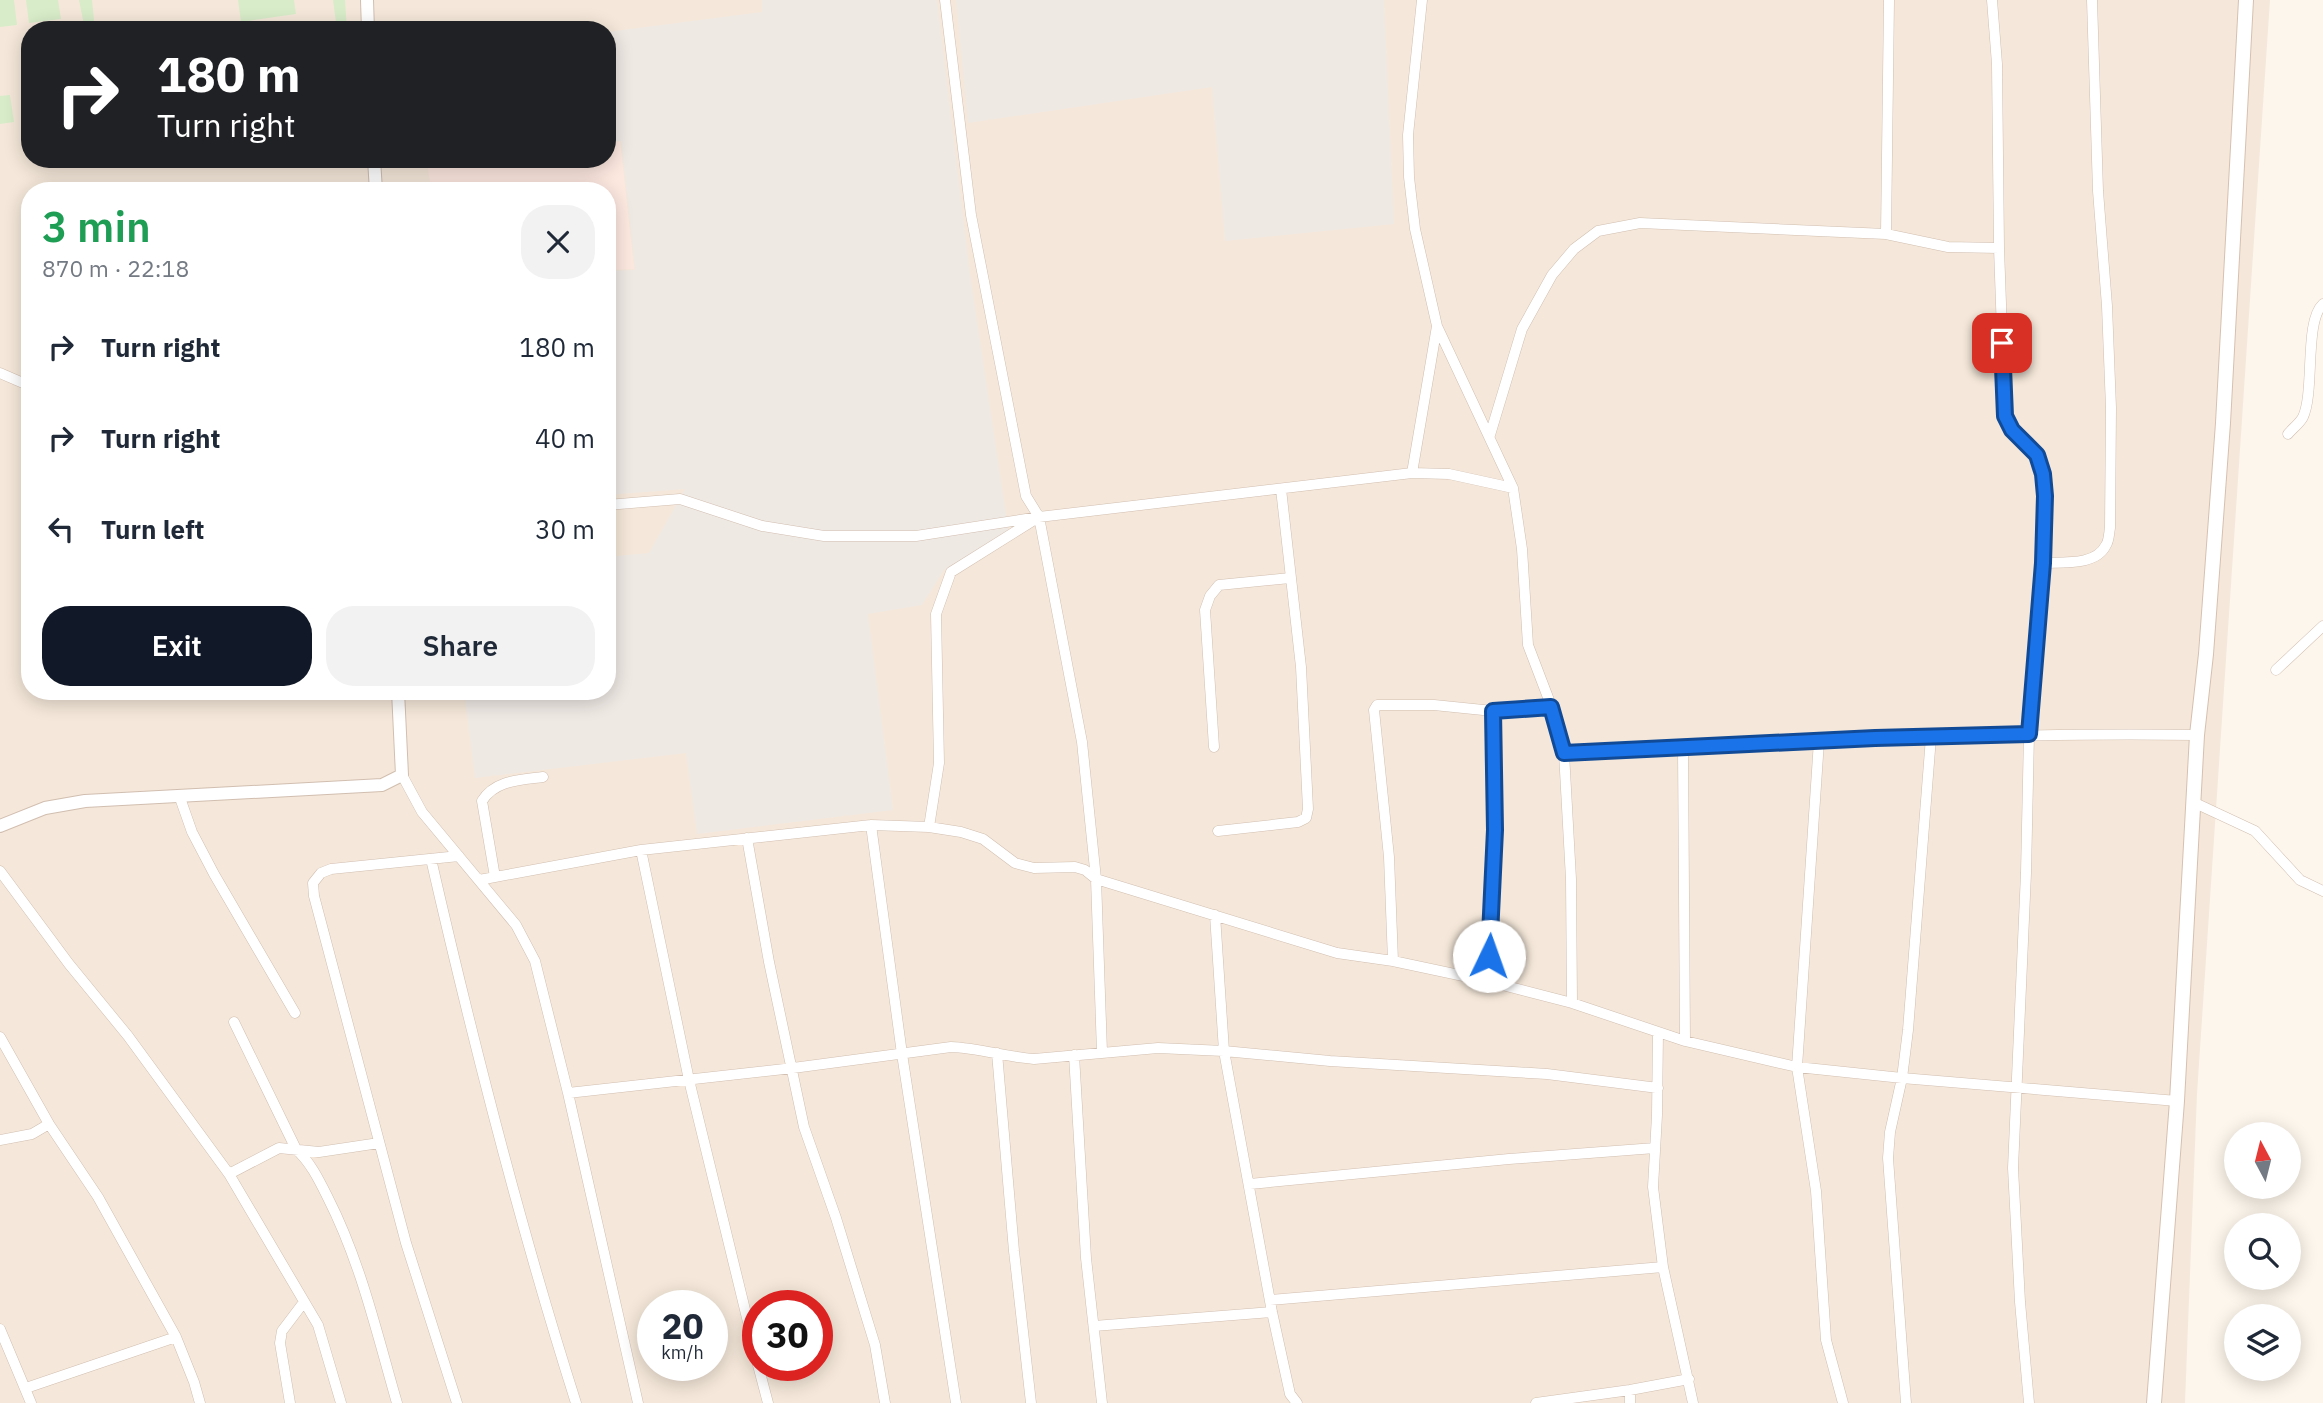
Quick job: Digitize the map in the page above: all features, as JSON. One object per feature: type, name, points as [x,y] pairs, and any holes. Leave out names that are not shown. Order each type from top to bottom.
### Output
[{"type":"main road","points":[[2154,1403],[2178,1101],[2197,735],[2206,654],[2223,423],[2246,0]]},
{"type":"street","points":[[367,0],[368,21]]},
{"type":"street","points":[[945,0],[971,215],[1026,496],[1039,517],[1082,742],[1096,879],[1102,1052]]},
{"type":"street","points":[[1422,0],[1408,121],[1409,177],[1419,250],[1437,326],[1513,488],[1522,549],[1528,645],[1551,707],[1564,753],[1571,878],[1572,1003]]},
{"type":"street","points":[[1886,234],[1889,0]]},
{"type":"street","points":[[1992,0],[1997,64],[1999,248],[2005,416],[2012,430],[2037,455],[2043,474],[2045,496],[2043,563],[2029,734],[2013,1168],[2020,1302],[2029,1403]]},
{"type":"street","points":[[2043,563],[2096,557],[2106,546],[2110,528],[2107,306],[2098,191],[2092,0]]},
{"type":"street","points":[[1490,435],[1522,329],[1552,275],[1574,249],[1598,231],[1640,223],[1886,234],[1948,247],[1999,248]]},
{"type":"street","points":[[2288,434],[2303,417],[2313,329],[2318,308],[2323,304]]},
{"type":"street","points":[[1412,473],[1437,326]]},
{"type":"street","points":[[0,373],[21,382]]},
{"type":"street","points":[[616,504],[680,499],[762,526],[824,536],[916,536],[1039,517],[1412,473],[1450,474],[1513,488]]},
{"type":"street","points":[[1218,831],[1298,822],[1306,818],[1308,809],[1301,667],[1281,489]]},
{"type":"street","points":[[929,827],[939,763],[936,614],[951,572],[1039,517]]},
{"type":"street","points":[[1214,747],[1206,631],[1206,610],[1210,596],[1219,585],[1290,578]]},
{"type":"street","points":[[2276,670],[2323,626]]},
{"type":"street","points":[[398,700],[402,775],[422,812],[516,925],[539,974],[638,1403]]},
{"type":"street","points":[[1394,961],[1389,858],[1374,710],[1377,705],[1422,705],[1493,711],[1551,707]]},
{"type":"street","points":[[1487,981],[1495,830],[1493,711]]},
{"type":"street","points":[[1564,753],[2029,734],[2197,735]]},
{"type":"street","points":[[1906,1403],[1888,1158],[1890,1132],[1902,1079],[1931,737]]},
{"type":"street","points":[[1819,741],[1797,1067],[1816,1191],[1826,1340],[1843,1403]]},
{"type":"street","points":[[1683,748],[1685,1041]]},
{"type":"street","points":[[0,826],[27,814],[74,802],[372,786],[382,785],[402,775]]},
{"type":"street","points":[[495,877],[482,801],[489,790],[507,782],[543,777]]},
{"type":"street","points":[[178,795],[192,832],[214,874],[295,1013]]},
{"type":"street","points":[[2195,803],[2255,831],[2300,880],[2323,891]]},
{"type":"street","points":[[871,825],[902,1054],[956,1403]]},
{"type":"street","points":[[479,880],[641,850],[871,825],[929,827],[983,839],[1015,863],[1034,868],[1075,867],[1085,870],[1096,879],[1338,953],[1394,961],[1487,981],[1572,1003],[1685,1041],[1797,1067],[1902,1079],[2178,1101]]},
{"type":"street","points":[[747,838],[769,962],[804,1127],[836,1218],[875,1345],[885,1403]]},
{"type":"street","points":[[641,850],[689,1080],[742,1298]]},
{"type":"street","points":[[457,1403],[406,1243],[314,896],[313,883],[321,873],[331,869],[459,856]]},
{"type":"street","points":[[431,859],[500,1145],[548,1317],[576,1403]]},
{"type":"street","points":[[0,871],[69,964],[142,1055],[229,1174],[318,1325],[341,1403]]},
{"type":"street","points":[[1216,915],[1224,1051],[1272,1312],[1290,1394],[1297,1403]]},
{"type":"street","points":[[234,1022],[296,1149],[309,1162],[338,1219],[366,1295],[397,1403]]},
{"type":"street","points":[[1658,1032],[1653,1186],[1663,1268],[1693,1403]]},
{"type":"street","points":[[0,1037],[4,1051],[98,1197],[176,1337],[200,1403]]},
{"type":"street","points":[[568,1093],[951,1047],[1034,1059],[1158,1048],[1224,1051],[1330,1061],[1547,1073],[1658,1088]]},
{"type":"street","points":[[997,1053],[1014,1251],[1031,1403]]},
{"type":"street","points":[[1074,1055],[1086,1258],[1102,1403]]},
{"type":"street","points":[[0,1140],[33,1134],[49,1124]]},
{"type":"street","points":[[229,1174],[279,1148],[319,1152],[379,1143]]},
{"type":"street","points":[[1250,1185],[1496,1160],[1655,1148]]},
{"type":"street","points":[[1270,1300],[1663,1268]]},
{"type":"street","points":[[290,1403],[280,1343],[282,1331],[304,1303]]},
{"type":"street","points":[[1094,1326],[1272,1312]]},
{"type":"street","points":[[0,1329],[31,1403]]},
{"type":"street","points":[[26,1388],[176,1337]]},
{"type":"street","points":[[1536,1403],[1689,1379]]},
{"type":"street","points":[[762,1381],[768,1403]]},
{"type":"street","points":[[1630,1390],[1630,1403]]},
{"type":"shaded area","points":[[0,0],[2270,0],[2197,1094],[2185,1403],[0,1403]]},
{"type":"shaded area","points":[[762,0],[937,0],[970,274],[1009,534],[944,570],[922,605],[868,614],[893,810],[697,834],[686,753],[475,778],[465,700],[616,700],[616,556],[649,553],[685,489],[616,494],[616,271],[635,270],[621,141],[616,141],[616,31],[762,12]]},
{"type":"shaded area","points":[[956,0],[1384,0],[1394,224],[1225,241],[1212,87],[968,123]]},
{"type":"shaded area","points":[[620,141],[634,269],[616,270],[616,182],[430,182],[428,168],[616,168],[616,142]]},
{"type":"green space","points":[[0,0],[14,0],[17,25],[0,27]]},
{"type":"green space","points":[[26,0],[58,0],[61,19],[29,21]]},
{"type":"green space","points":[[79,0],[92,0],[94,21],[83,21]]},
{"type":"green space","points":[[238,0],[294,0],[296,14],[241,21]]},
{"type":"green space","points":[[333,0],[345,0],[346,21],[336,21]]},
{"type":"green space","points":[[10,95],[14,122],[0,124],[0,96]]},
{"type":"route","points":[[1489,956],[1495,830],[1493,711],[1551,707],[1564,753],[1875,738],[2029,734],[2043,563],[2045,496],[2043,474],[2037,455],[2012,430],[2005,416],[2002,343]]}]
